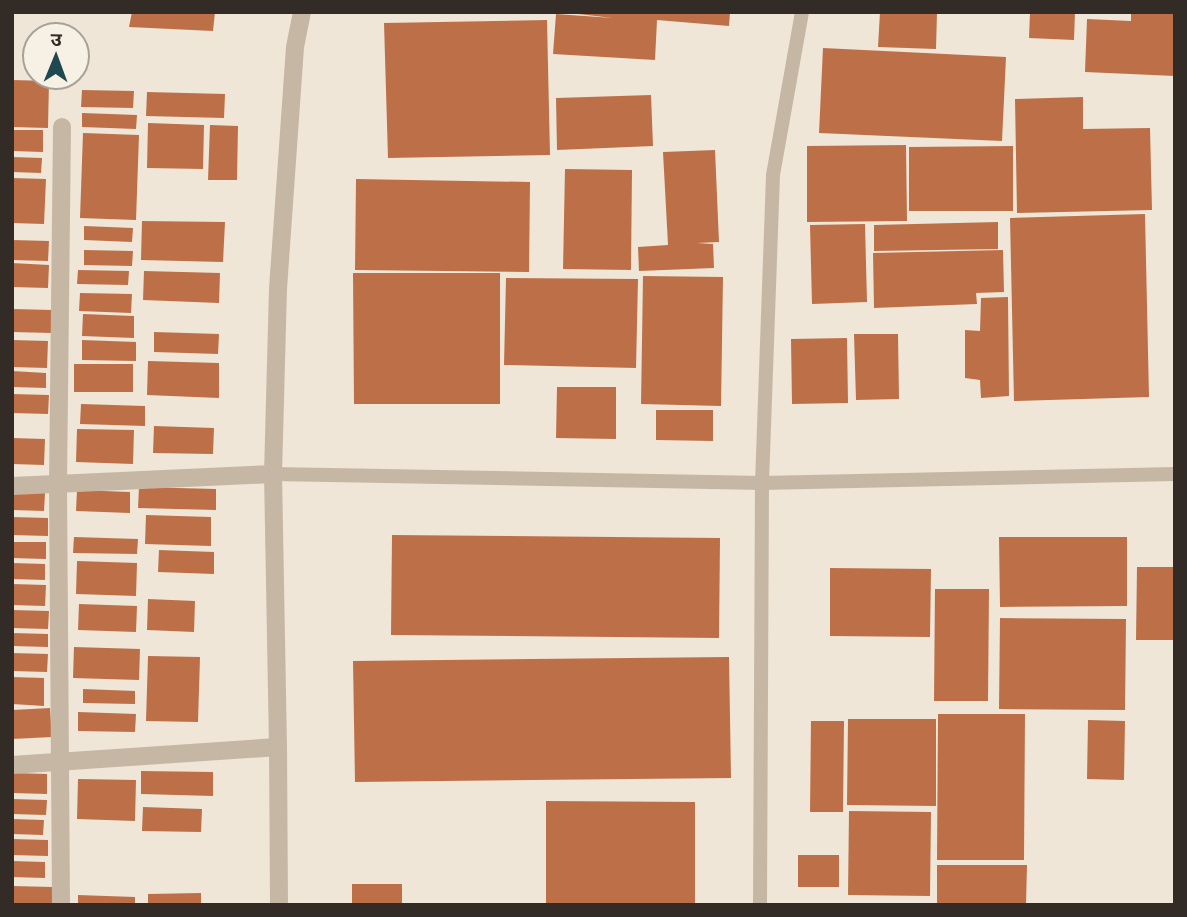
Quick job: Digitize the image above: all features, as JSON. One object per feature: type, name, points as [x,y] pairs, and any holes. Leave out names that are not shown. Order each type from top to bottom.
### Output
[{"type":"street","points":[[279,905],[273,474],[278,289],[295,47],[302,12]]},
{"type":"street","points":[[61,905],[58,484],[62,127]]},
{"type":"street","points":[[12,486],[273,474]]},
{"type":"street","points":[[12,765],[278,747]]},
{"type":"lane","points":[[760,905],[762,484],[774,175],[802,12]]},
{"type":"lane","points":[[273,474],[762,484],[1175,474]]},
{"type":"building","points":[[132,12],[215,12],[213,31],[129,27]]},
{"type":"building","points":[[578,12],[730,12],[729,26],[657,20],[655,60],[553,54],[556,14],[613,18]]},
{"type":"building","points":[[880,12],[937,12],[936,49],[878,47]]},
{"type":"building","points":[[1030,12],[1075,12],[1074,40],[1029,38]]},
{"type":"building","points":[[1131,12],[1175,12],[1175,76],[1085,72],[1087,19],[1131,21]]},
{"type":"building","points":[[547,20],[550,155],[388,158],[384,23]]},
{"type":"building","points":[[823,48],[1006,57],[1002,141],[819,133]]},
{"type":"building","points":[[12,80],[21,80],[21,91],[49,91],[48,128],[12,127]]},
{"type":"building","points":[[82,91],[134,91],[133,108],[81,107]]},
{"type":"building","points":[[147,92],[225,94],[224,118],[146,116]]},
{"type":"building","points":[[651,95],[653,146],[557,150],[556,98]]},
{"type":"building","points":[[1083,97],[1083,129],[1150,128],[1152,210],[1017,213],[1015,99]]},
{"type":"building","points":[[82,113],[137,115],[136,129],[82,127]]},
{"type":"building","points":[[148,123],[204,125],[203,169],[147,168]]},
{"type":"building","points":[[210,125],[238,126],[237,180],[208,180]]},
{"type":"building","points":[[12,130],[43,130],[43,152],[12,151]]},
{"type":"building","points":[[83,133],[139,135],[136,220],[80,218]]},
{"type":"building","points":[[906,145],[907,221],[807,222],[807,146]]},
{"type":"building","points":[[1013,146],[1013,211],[909,211],[909,147]]},
{"type":"building","points":[[715,150],[719,242],[697,243],[713,244],[714,268],[639,271],[638,247],[668,245],[663,152]]},
{"type":"building","points":[[12,157],[42,158],[41,173],[12,172]]},
{"type":"building","points":[[565,169],[632,170],[631,270],[563,269]]},
{"type":"building","points":[[12,178],[46,179],[44,224],[12,223]]},
{"type":"building","points":[[356,179],[530,182],[529,272],[355,270]]},
{"type":"building","points":[[1145,214],[1149,397],[1014,401],[1010,218]]},
{"type":"building","points":[[142,221],[225,222],[223,262],[141,260]]},
{"type":"building","points":[[998,222],[998,249],[874,251],[874,225]]},
{"type":"building","points":[[865,224],[867,302],[812,304],[810,225]]},
{"type":"building","points":[[84,226],[133,228],[132,242],[84,240]]},
{"type":"building","points":[[12,240],[49,241],[48,261],[12,260]]},
{"type":"building","points":[[84,250],[133,251],[132,266],[84,265]]},
{"type":"building","points":[[1003,250],[1004,292],[976,293],[977,304],[874,308],[873,253]]},
{"type":"building","points":[[12,263],[49,265],[48,288],[12,287]]},
{"type":"building","points":[[78,270],[129,271],[128,285],[77,284]]},
{"type":"building","points":[[144,271],[220,273],[219,303],[143,300]]},
{"type":"building","points":[[353,273],[500,273],[500,404],[354,404]]},
{"type":"building","points":[[643,276],[723,277],[721,406],[641,404]]},
{"type":"building","points":[[506,278],[638,279],[636,368],[504,365]]},
{"type":"building","points":[[80,293],[132,294],[131,313],[79,311]]},
{"type":"building","points":[[1008,297],[1009,396],[981,398],[980,380],[965,378],[965,330],[980,331],[981,298]]},
{"type":"building","points":[[12,309],[53,310],[52,333],[12,332]]},
{"type":"building","points":[[83,314],[134,316],[134,338],[82,336]]},
{"type":"building","points":[[154,332],[219,334],[218,354],[154,352]]},
{"type":"building","points":[[854,334],[898,334],[899,399],[856,400]]},
{"type":"building","points":[[847,338],[848,403],[792,404],[791,339]]},
{"type":"building","points":[[12,340],[48,341],[47,368],[12,367]]},
{"type":"building","points":[[82,340],[136,342],[136,361],[82,360]]},
{"type":"building","points":[[148,361],[219,363],[219,398],[147,395]]},
{"type":"building","points":[[74,364],[133,364],[133,392],[74,392]]},
{"type":"building","points":[[12,371],[46,373],[46,388],[12,387]]},
{"type":"building","points":[[557,387],[616,387],[616,439],[556,438]]},
{"type":"building","points":[[12,394],[49,395],[48,414],[12,413]]},
{"type":"building","points":[[81,404],[145,406],[145,426],[80,424]]},
{"type":"building","points":[[656,410],[713,410],[713,441],[656,440]]},
{"type":"building","points":[[154,426],[214,428],[213,454],[153,453]]},
{"type":"building","points":[[77,429],[134,430],[133,464],[76,462]]},
{"type":"building","points":[[12,438],[45,439],[44,465],[12,464]]},
{"type":"building","points":[[139,487],[216,489],[216,510],[138,508]]},
{"type":"building","points":[[77,490],[130,492],[130,513],[76,511]]},
{"type":"building","points":[[12,492],[45,493],[44,511],[12,510]]},
{"type":"building","points":[[146,515],[211,517],[211,546],[145,544]]},
{"type":"building","points":[[12,517],[48,518],[48,536],[12,535]]},
{"type":"building","points":[[392,535],[720,538],[719,638],[391,635]]},
{"type":"building","points":[[74,537],[138,539],[137,554],[73,553]]},
{"type":"building","points":[[999,537],[1127,537],[1127,606],[1000,607]]},
{"type":"building","points":[[12,542],[46,542],[46,559],[12,558]]},
{"type":"building","points":[[159,550],[214,552],[214,574],[158,572]]},
{"type":"building","points":[[77,561],[137,563],[136,596],[76,594]]},
{"type":"building","points":[[12,563],[45,564],[45,580],[12,579]]},
{"type":"building","points":[[1137,567],[1175,567],[1175,640],[1136,640]]},
{"type":"building","points":[[830,568],[931,569],[930,637],[830,636]]},
{"type":"building","points":[[12,584],[46,585],[45,606],[12,605]]},
{"type":"building","points":[[935,589],[989,589],[988,701],[934,701]]},
{"type":"building","points":[[148,599],[195,601],[194,632],[147,630]]},
{"type":"building","points":[[79,604],[137,606],[136,632],[78,630]]},
{"type":"building","points":[[12,610],[49,611],[48,629],[12,628]]},
{"type":"building","points":[[1000,618],[1126,619],[1125,710],[999,709]]},
{"type":"building","points":[[12,633],[48,634],[48,647],[12,646]]},
{"type":"building","points":[[74,647],[140,649],[139,680],[73,678]]},
{"type":"building","points":[[12,653],[48,654],[47,672],[12,671]]},
{"type":"building","points":[[148,656],[200,657],[198,722],[146,721]]},
{"type":"building","points":[[729,657],[731,778],[355,782],[353,661]]},
{"type":"building","points":[[12,677],[44,678],[44,706],[12,704]]},
{"type":"building","points":[[83,689],[135,691],[135,704],[83,703]]},
{"type":"building","points":[[50,708],[52,737],[12,739],[12,710]]},
{"type":"building","points":[[78,712],[136,714],[135,732],[78,731]]},
{"type":"building","points":[[938,714],[1025,714],[1024,860],[937,860]]},
{"type":"building","points":[[848,719],[936,719],[936,806],[847,805]]},
{"type":"building","points":[[1088,720],[1125,721],[1124,780],[1087,779]]},
{"type":"building","points":[[811,721],[844,721],[843,812],[810,812]]},
{"type":"building","points":[[141,771],[213,772],[213,796],[141,794]]},
{"type":"building","points":[[12,773],[47,774],[47,794],[12,793]]},
{"type":"building","points":[[78,779],[136,780],[135,821],[77,819]]},
{"type":"building","points":[[12,799],[47,800],[46,815],[12,814]]},
{"type":"building","points":[[546,801],[695,802],[695,905],[546,905]]},
{"type":"building","points":[[143,807],[202,809],[201,832],[142,831]]},
{"type":"building","points":[[849,811],[931,812],[930,896],[848,895]]},
{"type":"building","points":[[12,819],[44,820],[43,835],[12,834]]},
{"type":"building","points":[[12,839],[48,840],[48,856],[12,855]]},
{"type":"building","points":[[798,855],[839,855],[839,887],[798,887]]},
{"type":"building","points":[[12,861],[45,862],[45,878],[12,877]]},
{"type":"building","points":[[937,865],[1027,865],[1026,905],[937,905]]},
{"type":"building","points":[[352,884],[402,884],[402,905],[352,905]]},
{"type":"building","points":[[12,886],[53,887],[53,905],[12,905]]},
{"type":"building","points":[[201,893],[201,905],[148,905],[148,894]]},
{"type":"building","points":[[78,895],[135,897],[135,905],[78,905]]}]
